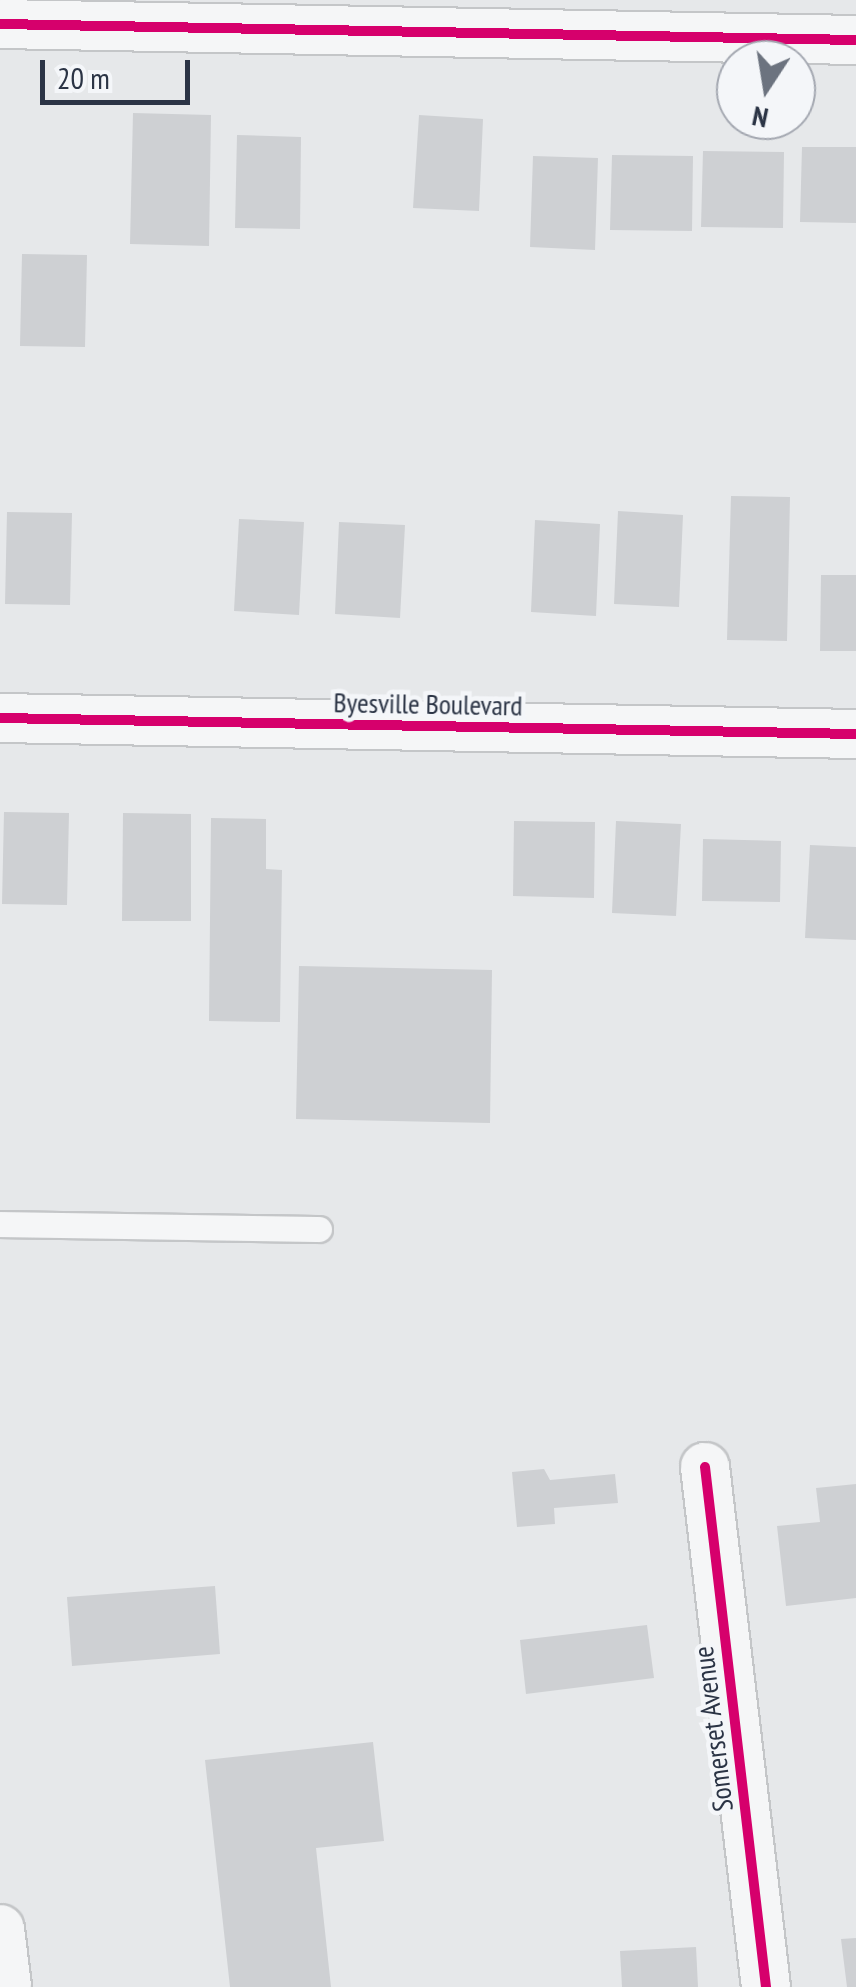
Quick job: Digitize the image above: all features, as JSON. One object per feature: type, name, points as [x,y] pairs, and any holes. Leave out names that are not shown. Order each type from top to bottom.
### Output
[{"type":"street","points":[[0,24],[856,40]]},
{"type":"street","name":"Byesville Boulevard","points":[[0,718],[856,734]]},
{"type":"street","name":"Somerset Avenue","points":[[705,1466],[766,1987]]},
{"type":"street","points":[[0,1930],[7,1987]]},
{"type":"lane","points":[[0,1224],[319,1229]]},
{"type":"building","points":[[133,113],[211,115],[209,246],[130,244]]},
{"type":"building","points":[[419,115],[483,119],[479,211],[413,208]]},
{"type":"building","points":[[237,135],[301,137],[300,229],[235,228]]},
{"type":"building","points":[[802,147],[856,147],[856,223],[800,222]]},
{"type":"building","points":[[703,151],[784,152],[783,228],[701,227]]},
{"type":"building","points":[[612,155],[693,156],[692,231],[610,230]]},
{"type":"building","points":[[533,156],[598,158],[595,250],[530,247]]},
{"type":"building","points":[[22,254],[87,255],[85,347],[20,346]]},
{"type":"building","points":[[731,496],[790,497],[787,641],[727,640]]},
{"type":"building","points":[[618,511],[683,515],[679,607],[614,604]]},
{"type":"building","points":[[7,512],[72,513],[70,605],[5,604]]},
{"type":"building","points":[[239,519],[304,522],[299,615],[234,611]]},
{"type":"building","points":[[535,520],[600,524],[596,616],[531,612]]},
{"type":"building","points":[[339,522],[405,525],[400,618],[335,614]]},
{"type":"building","points":[[821,575],[856,575],[856,651],[820,651]]},
{"type":"building","points":[[4,812],[69,813],[67,905],[2,904]]},
{"type":"building","points":[[123,813],[191,814],[191,921],[122,921]]},
{"type":"building","points":[[211,818],[266,819],[266,869],[282,870],[280,1022],[209,1021]]},
{"type":"building","points":[[514,821],[595,822],[594,898],[513,896]]},
{"type":"building","points":[[616,821],[681,824],[676,916],[612,913]]},
{"type":"building","points":[[703,839],[781,841],[780,902],[702,901]]},
{"type":"building","points":[[810,845],[856,847],[856,940],[805,938]]},
{"type":"building","points":[[299,966],[492,970],[490,1123],[296,1119]]},
{"type":"building","points":[[544,1469],[550,1480],[615,1474],[618,1503],[554,1508],[555,1524],[517,1527],[512,1472]]},
{"type":"building","points":[[856,1484],[856,1598],[786,1606],[777,1526],[820,1522],[816,1488]]},
{"type":"building","points":[[215,1586],[220,1654],[72,1666],[67,1597]]},
{"type":"building","points":[[647,1625],[654,1678],[526,1694],[520,1640]]},
{"type":"building","points":[[373,1742],[384,1841],[316,1848],[331,1987],[230,1987],[205,1760]]},
{"type":"building","points":[[856,1938],[856,1987],[847,1987],[841,1939]]},
{"type":"building","points":[[696,1947],[698,1987],[622,1987],[620,1951]]},
{"type":"cycle path","points":[[0,24],[856,40]]},
{"type":"cycle path","points":[[0,718],[856,734]]},
{"type":"cycle path","points":[[705,1467],[766,1987]]}]
